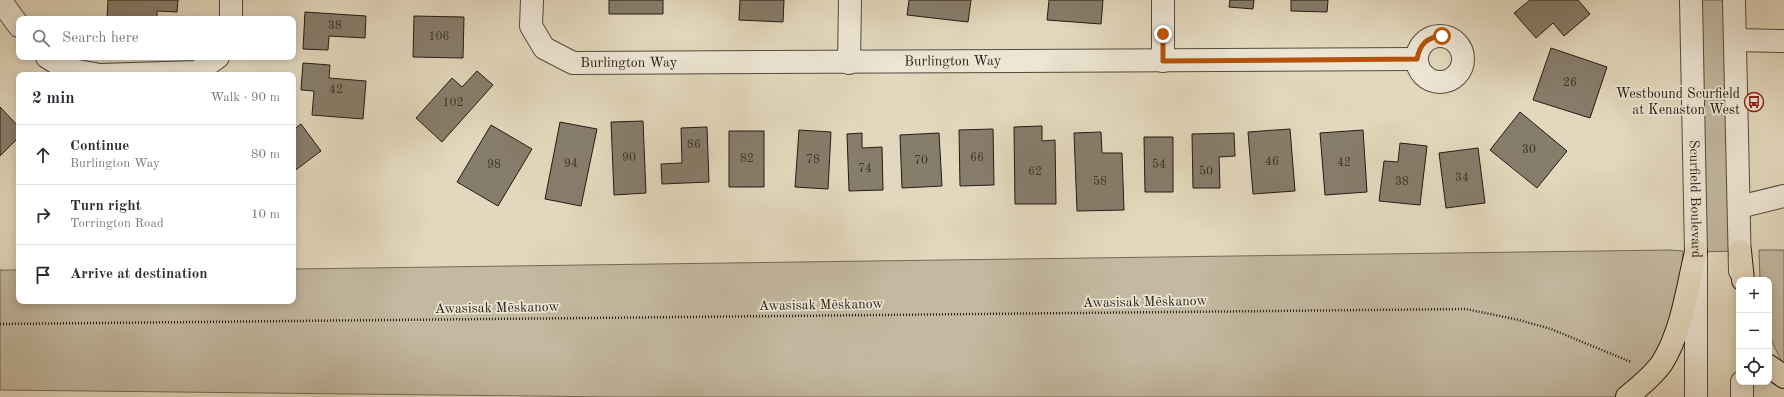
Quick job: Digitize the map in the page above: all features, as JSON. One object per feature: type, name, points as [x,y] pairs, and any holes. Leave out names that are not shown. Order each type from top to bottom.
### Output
[{"type":"main road","points":[[1740,251],[1742,277]]},
{"type":"main road","points":[[1627,397],[1648,379],[1661,363],[1675,335],[1696,252]]},
{"type":"main road","points":[[1772,368],[1784,377]]},
{"type":"street","points":[[0,0],[16,22]]},
{"type":"street","points":[[231,0],[231,16]]},
{"type":"street","name":"Burlington Way","points":[[532,0],[531,26],[544,48],[573,63],[849,63],[1417,59]]},
{"type":"street","points":[[849,63],[850,0]]},
{"type":"street","points":[[1163,0],[1163,61]]},
{"type":"street","name":"Scurfield Boulevard","points":[[1691,0],[1696,252],[1696,397]]},
{"type":"street","points":[[1734,0],[1740,251]]},
{"type":"street","points":[[1735,40],[1784,41]]},
{"type":"street","points":[[52,60],[66,69],[83,72]]},
{"type":"street","points":[[197,72],[214,60]]},
{"type":"street","points":[[1739,207],[1784,196]]},
{"type":"street","points":[[1742,385],[1742,397]]},
{"type":"path","name":"Awasisak Mēskanow","points":[[0,324],[1466,309],[1519,320],[1551,329],[1632,363]]},
{"type":"shaded area","points":[[1691,0],[1734,0],[1740,251],[1696,252]]},
{"type":"shaded area","points":[[1759,250],[1784,250],[1784,366],[1772,340],[1772,277],[1760,277]]},
{"type":"shaded area","points":[[1683,251],[1680,293],[1670,323],[1657,353],[1642,375],[1617,397],[616,397],[0,390],[0,270],[16,270],[16,304],[296,304],[296,269]]},
{"type":"building","points":[[108,0],[178,0],[177,12],[157,11],[157,16],[107,16]]},
{"type":"building","points":[[609,0],[663,0],[663,14],[609,14]]},
{"type":"building","points":[[740,0],[784,0],[783,22],[739,20]]},
{"type":"building","points":[[909,0],[971,0],[968,22],[907,15]]},
{"type":"building","points":[[1049,0],[1103,0],[1101,24],[1047,20]]},
{"type":"building","points":[[1230,0],[1254,0],[1253,9],[1229,7]]},
{"type":"building","points":[[1291,0],[1328,0],[1327,12],[1291,11]]},
{"type":"building","points":[[1530,0],[1578,0],[1590,14],[1564,36],[1553,23],[1536,38],[1514,13]]},
{"type":"building","points":[[305,12],[366,16],[365,38],[329,36],[328,50],[303,49]]},
{"type":"building","points":[[414,16],[464,17],[463,58],[413,57]]},
{"type":"building","points":[[1551,48],[1607,67],[1590,118],[1533,100]]},
{"type":"building","points":[[303,63],[330,65],[329,78],[366,81],[363,119],[312,115],[314,91],[301,90]]},
{"type":"building","points":[[477,71],[493,85],[442,142],[416,118],[452,78],[462,87]]},
{"type":"building","points":[[0,107],[16,124],[16,140],[0,156]]},
{"type":"building","points":[[1520,112],[1567,151],[1537,188],[1490,150]]},
{"type":"building","points":[[643,121],[646,193],[614,195],[611,122]]},
{"type":"building","points":[[560,122],[597,129],[581,206],[545,199]]},
{"type":"building","points":[[301,124],[321,151],[296,170],[296,128]]},
{"type":"building","points":[[491,125],[532,149],[498,206],[457,182]]},
{"type":"building","points":[[1042,126],[1042,141],[1055,140],[1056,204],[1015,204],[1014,127]]},
{"type":"building","points":[[707,127],[709,182],[662,184],[661,164],[682,163],[681,128]]},
{"type":"building","points":[[993,129],[994,185],[960,186],[959,130]]},
{"type":"building","points":[[1290,129],[1295,191],[1253,194],[1248,132]]},
{"type":"building","points":[[799,130],[831,132],[828,189],[795,187]]},
{"type":"building","points":[[1363,130],[1367,192],[1325,195],[1320,133]]},
{"type":"building","points":[[729,131],[764,131],[764,187],[729,187]]},
{"type":"building","points":[[1101,132],[1102,153],[1122,153],[1124,210],[1077,211],[1074,133]]},
{"type":"building","points":[[862,133],[862,148],[882,147],[883,190],[849,191],[847,134]]},
{"type":"building","points":[[939,133],[942,186],[902,188],[900,135]]},
{"type":"building","points":[[1234,133],[1235,156],[1219,157],[1220,188],[1193,188],[1192,134]]},
{"type":"building","points":[[1144,137],[1173,137],[1173,192],[1145,192]]},
{"type":"building","points":[[1400,143],[1427,146],[1420,205],[1379,201],[1384,161],[1398,162]]},
{"type":"building","points":[[1478,148],[1485,203],[1446,208],[1439,153]]},
{"type":"place","name":"Westbound Scurfield at Kenaston West","points":[[1754,102]]},
{"type":"route","points":[[1163,34],[1163,61],[1417,59],[1418,51],[1422,44],[1434,36],[1442,36]]}]
